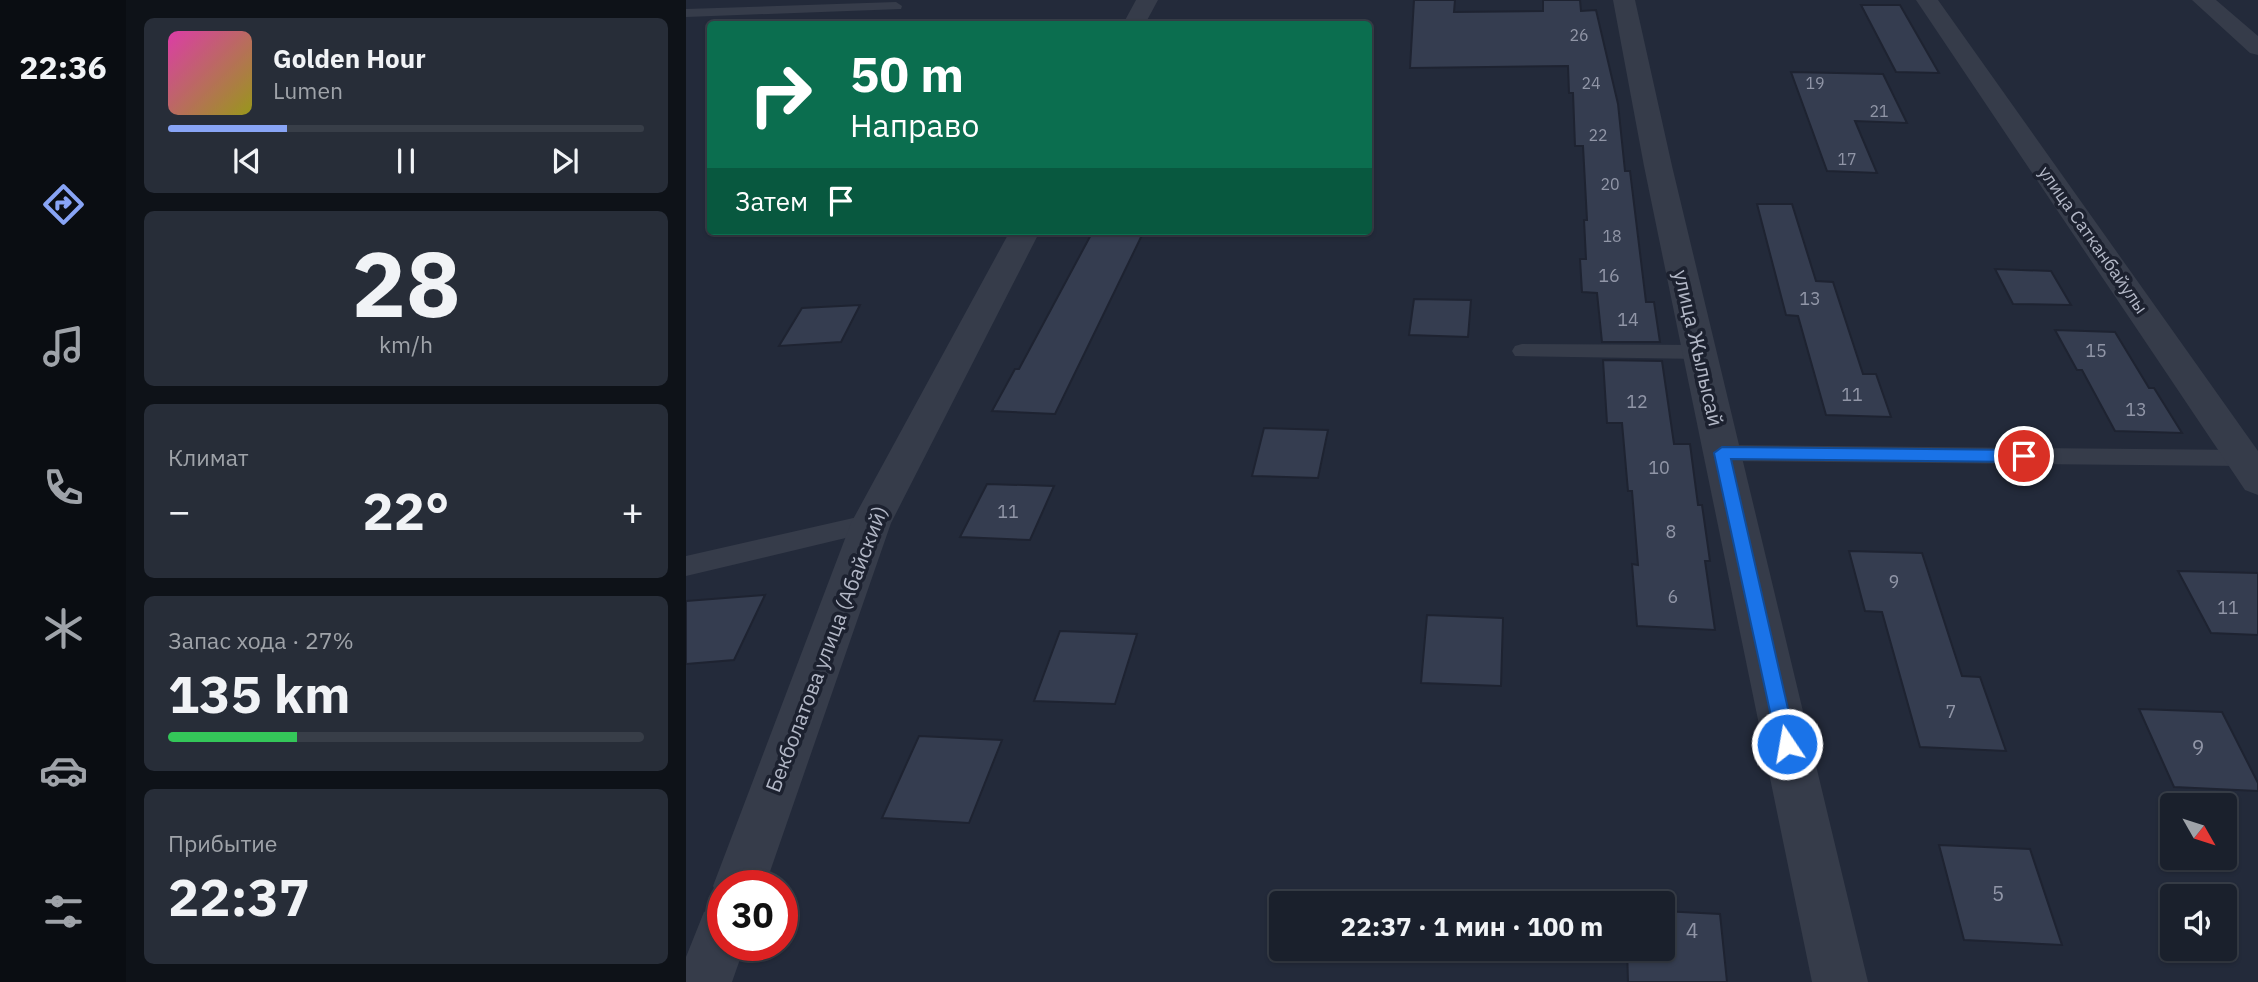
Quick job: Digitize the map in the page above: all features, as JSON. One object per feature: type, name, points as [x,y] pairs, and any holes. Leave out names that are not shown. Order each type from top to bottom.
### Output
[{"type":"street","points":[[1136,21],[1147,0]]},
{"type":"street","name":"улица Жылысай","points":[[1624,0],[1840,982]]},
{"type":"street","name":"улица Сатканбайулы","points":[[1927,0],[2251,469]]},
{"type":"street","points":[[2203,0],[2258,48]]},
{"type":"street","name":"Бекболатова улица (Абайский)","points":[[745,870],[871,523],[1023,235]]},
{"type":"street","points":[[704,982],[712,961]]},
{"type":"lane","points":[[686,13],[896,6]]},
{"type":"lane","points":[[1522,351],[1700,352]]},
{"type":"lane","points":[[1722,453],[2251,469]]},
{"type":"lane","points":[[686,566],[871,523]]},
{"type":"building","points":[[1414,0],[1455,0],[1454,12],[1543,11],[1543,0],[1580,0],[1581,11],[1596,10],[1618,104],[1625,171],[1630,171],[1646,302],[1654,302],[1660,342],[1602,342],[1597,293],[1582,292],[1580,259],[1586,259],[1584,220],[1587,220],[1583,146],[1575,146],[1573,93],[1569,93],[1568,66],[1410,68]]},
{"type":"building","points":[[1861,5],[1900,5],[1939,73],[1896,72]]},
{"type":"building","points":[[1791,72],[1883,74],[1907,123],[1855,121],[1877,173],[1827,171]]},
{"type":"building","points":[[1757,204],[1792,204],[1816,281],[1833,282],[1863,374],[1876,374],[1891,417],[1826,415],[1798,316],[1786,315]]},
{"type":"building","points":[[1091,235],[1142,235],[1055,414],[992,411],[1015,369],[1019,369]]},
{"type":"building","points":[[1995,269],[2051,271],[2071,305],[2013,304]]},
{"type":"building","points":[[1414,299],[1471,300],[1468,337],[1409,335]]},
{"type":"building","points":[[860,305],[841,342],[779,346],[802,308]]},
{"type":"building","points":[[2055,330],[2115,332],[2149,388],[2154,388],[2182,433],[2115,431],[2082,370],[2077,370]]},
{"type":"building","points":[[1603,360],[1662,361],[1674,444],[1690,444],[1698,505],[1702,505],[1710,561],[1705,561],[1715,630],[1637,626],[1632,564],[1638,565],[1632,491],[1628,491],[1622,423],[1607,423]]},
{"type":"building","points":[[1264,428],[1328,430],[1318,478],[1252,476]]},
{"type":"building","points":[[987,484],[1054,486],[1030,540],[960,537]]},
{"type":"building","points":[[1849,551],[1922,553],[1962,676],[1980,677],[2006,751],[1920,747],[1882,612],[1865,611]]},
{"type":"building","points":[[2178,571],[2258,573],[2258,635],[2211,633]]},
{"type":"building","points":[[765,595],[734,660],[686,664],[686,601]]},
{"type":"building","points":[[1427,615],[1503,618],[1501,686],[1421,683]]},
{"type":"building","points":[[1060,631],[1137,634],[1115,704],[1034,701]]},
{"type":"building","points":[[2139,709],[2222,712],[2258,783],[2258,791],[2174,787]]},
{"type":"building","points":[[919,736],[1002,740],[969,823],[882,818]]},
{"type":"building","points":[[1939,845],[2030,849],[2062,945],[1964,940]]},
{"type":"building","points":[[1675,912],[1720,914],[1727,982],[1628,982],[1627,961],[1675,961]]},
{"type":"route","points":[[1787,744],[1722,453],[2024,456]]}]
